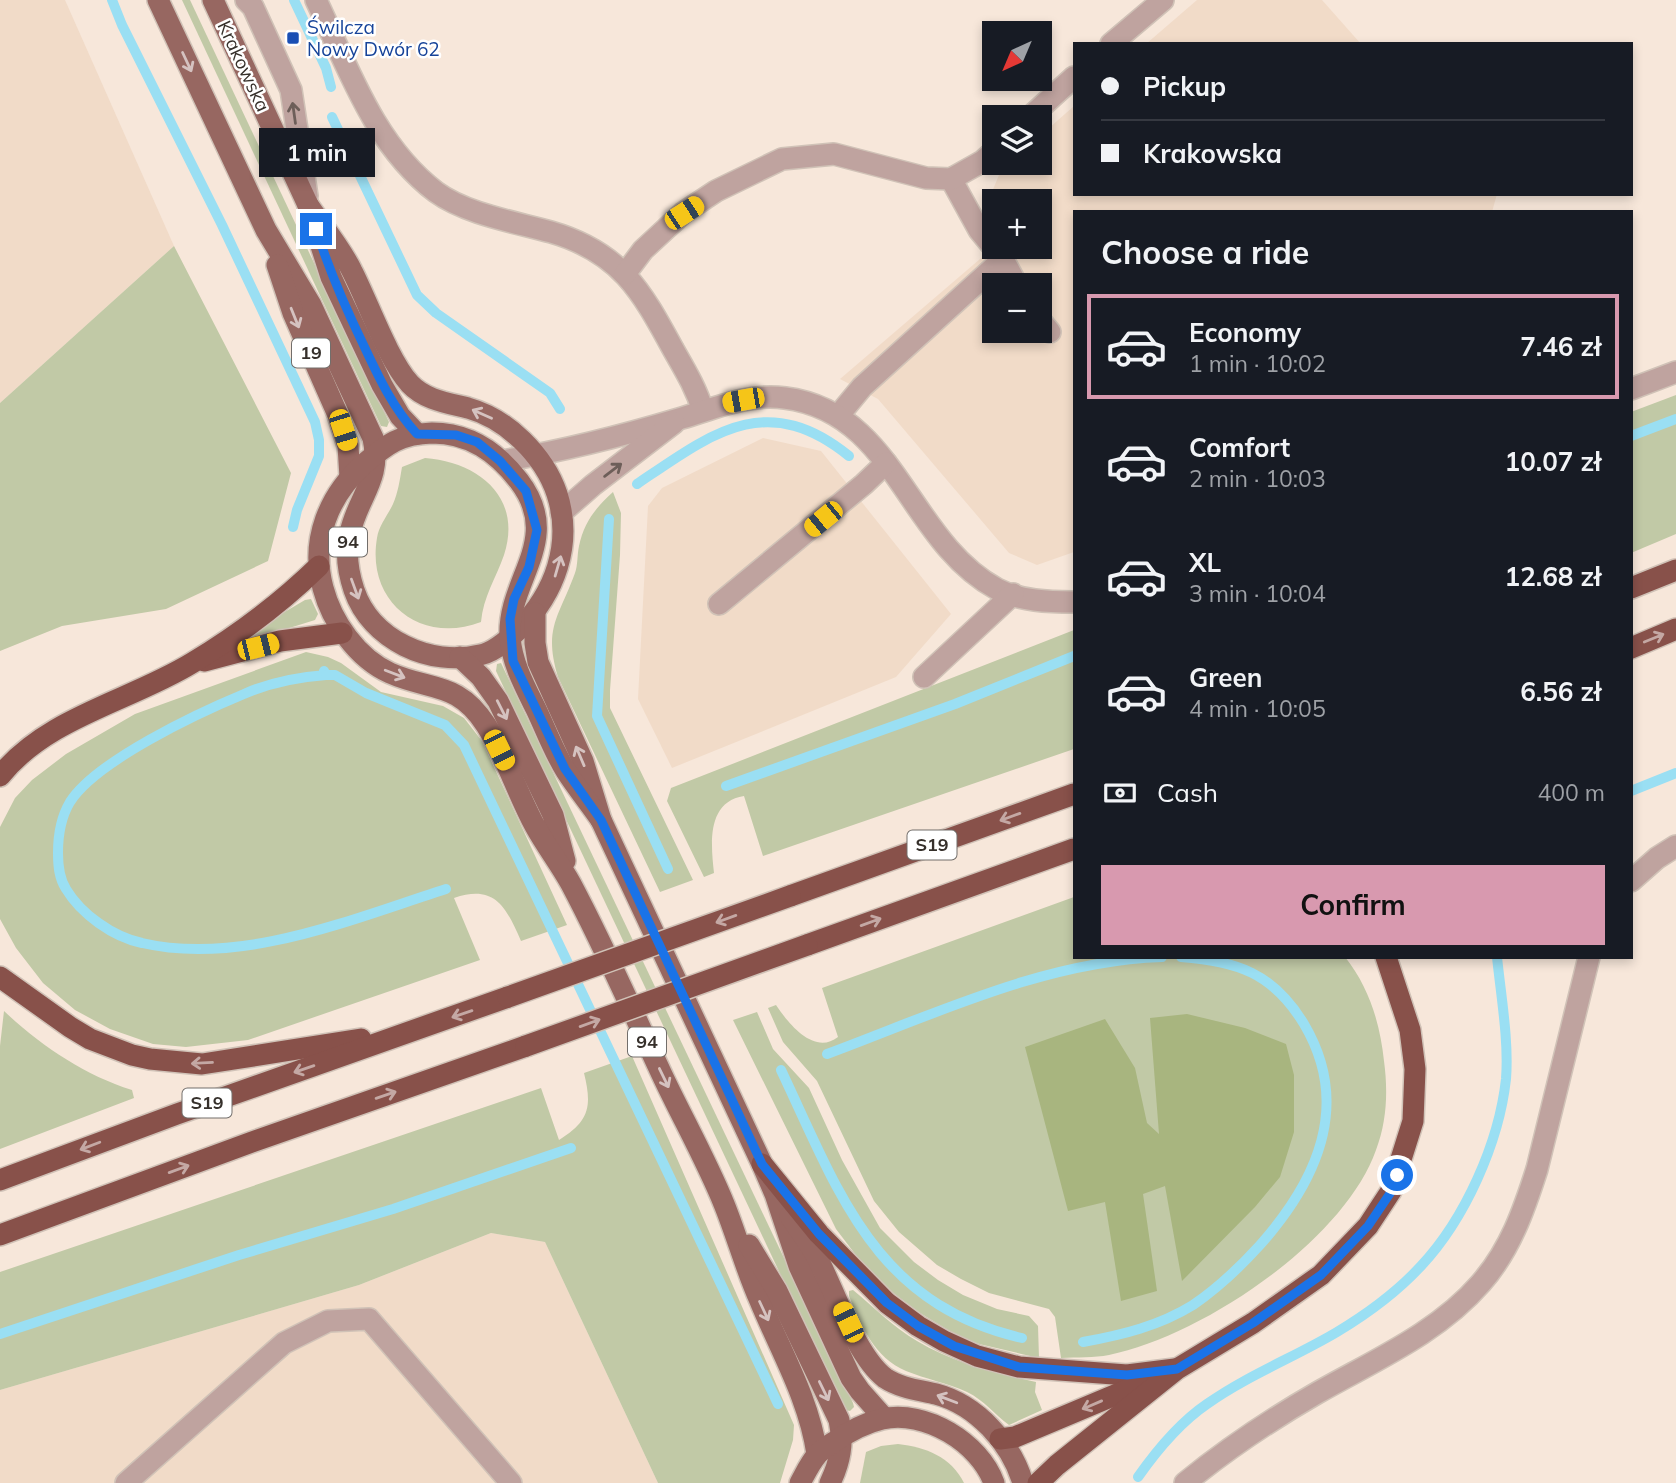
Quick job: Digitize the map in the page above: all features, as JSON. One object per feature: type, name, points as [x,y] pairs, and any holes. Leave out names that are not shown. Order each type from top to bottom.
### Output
[{"type":"highway","points":[[0,776],[22,755],[58,730],[191,664],[293,591],[319,566]]},
{"type":"highway","points":[[1633,587],[1676,570]]},
{"type":"highway","points":[[1633,647],[1676,629]]},
{"type":"highway","points":[[191,664],[281,641],[342,633]]},
{"type":"highway","name":"S19","points":[[0,1180],[177,1114],[1073,794]]},
{"type":"highway","points":[[0,1235],[252,1142],[1073,849]]},
{"type":"highway","points":[[1019,869],[1073,865]]},
{"type":"highway","points":[[1038,1483],[1056,1465],[1177,1369],[1253,1323],[1321,1275],[1368,1226],[1391,1192],[1413,1121],[1415,1069],[1410,1030],[1387,959]]},
{"type":"highway","points":[[0,977],[90,1039],[132,1055],[172,1062],[202,1064],[415,1030]]},
{"type":"highway","points":[[762,1164],[819,1234],[887,1303],[944,1342],[977,1356],[1019,1367],[1127,1375],[1177,1369]]},
{"type":"highway","points":[[1000,1439],[1015,1437],[1177,1369]]},
{"type":"main road","name":"19","points":[[158,0],[266,230],[293,313],[338,415],[348,446],[350,477]]},
{"type":"main road","name":"Krakowska","points":[[213,0],[308,205],[331,277],[382,385],[400,416],[417,434]]},
{"type":"main road","name":"19","points":[[308,205],[351,267],[395,362],[410,384],[423,394],[471,409],[504,425],[535,456],[550,477],[561,513],[561,561],[549,590],[535,613]]},
{"type":"main road","points":[[266,230],[311,305],[356,399],[373,438],[376,453]]},
{"type":"main road","points":[[319,566],[320,537],[335,495],[350,477],[393,441],[417,434],[436,433],[465,437],[489,450],[526,491],[537,530],[529,567],[514,599],[510,619],[513,661],[565,769],[601,820]]},
{"type":"main road","name":"94","points":[[376,453],[370,483],[350,531],[347,552],[355,593],[378,627],[395,641],[437,656],[460,657],[481,677],[498,701],[553,815],[571,884]]},
{"type":"main road","name":"94","points":[[319,566],[326,600],[342,633],[368,659],[390,673],[440,687],[459,696],[487,726],[534,824],[571,884],[723,1201],[777,1292],[839,1420],[842,1436]]},
{"type":"main road","points":[[460,657],[480,655],[510,638],[535,613]]},
{"type":"main road","points":[[535,613],[538,662],[583,761],[601,820],[762,1164],[799,1266],[851,1378],[884,1418]]},
{"type":"main road","points":[[342,633],[378,627]]},
{"type":"main road","points":[[775,1194],[818,1258],[858,1343],[878,1372],[893,1382],[937,1395],[972,1411],[1000,1439],[1018,1468],[1023,1483]]},
{"type":"main road","name":"94","points":[[723,1201],[759,1300],[802,1395],[817,1454]]},
{"type":"main road","points":[[800,1483],[817,1454],[842,1436],[884,1418],[927,1422],[951,1433],[969,1446],[995,1483]]},
{"type":"main road","points":[[830,1483],[841,1452],[842,1436]]},
{"type":"main road","points":[[969,1446],[1000,1439]]},
{"type":"street","points":[[246,0],[253,7],[291,90],[308,205]]},
{"type":"street","points":[[316,0],[369,112],[386,140],[414,173],[438,194],[473,210],[555,233],[587,247],[625,274],[640,291],[696,389],[703,411]]},
{"type":"street","points":[[1113,42],[1163,0]]},
{"type":"street","points":[[1043,105],[1073,78]]},
{"type":"street","points":[[625,274],[643,250],[684,213],[716,191],[782,159],[834,154],[926,178],[951,179],[982,162]]},
{"type":"street","points":[[951,179],[982,234]]},
{"type":"street","points":[[838,416],[862,387],[1003,259],[1011,273]]},
{"type":"street","points":[[1633,388],[1676,372]]},
{"type":"street","points":[[500,461],[535,456],[681,418],[728,402],[757,397],[785,398],[812,404],[838,416],[864,434],[948,550],[974,573],[998,589],[1013,594],[1053,602],[1073,602]]},
{"type":"street","points":[[561,513],[681,418]]},
{"type":"street","points":[[719,604],[886,463]]},
{"type":"street","points":[[924,677],[1013,594]]},
{"type":"street","points":[[1633,879],[1676,846]]},
{"type":"street","points":[[1185,1483],[1226,1450],[1263,1426],[1430,1327],[1480,1284],[1501,1257],[1516,1228],[1537,1169],[1589,959]]},
{"type":"street","points":[[125,1483],[284,1343],[328,1321],[369,1319],[505,1481]]},
{"type":"shaded area","points":[[0,0],[65,0],[174,246],[0,403]]},
{"type":"shaded area","points":[[1197,0],[1322,0],[1359,42],[1148,42]]},
{"type":"shaded area","points":[[1073,107],[1073,196],[1496,196],[1493,210],[1073,210],[1073,552],[1037,565],[1009,553],[878,399],[840,379],[982,257],[1052,259],[1052,189],[993,189],[999,175],[1052,175],[1052,125]]},
{"type":"shaded area","points":[[763,438],[821,451],[951,614],[896,677],[672,768],[638,699],[648,506],[662,488]]},
{"type":"shaded area","points":[[491,1233],[545,1242],[658,1483],[0,1483],[0,1390],[359,1285]]},
{"type":"green space","points":[[182,0],[190,0],[389,422],[387,427],[381,426]]},
{"type":"green space","points":[[174,246],[291,473],[268,561],[166,609],[62,626],[0,651],[0,403]]},
{"type":"green space","points":[[1676,395],[1676,534],[1633,552],[1633,411]]},
{"type":"green space","points":[[425,458],[444,461],[478,475],[492,486],[507,516],[508,534],[504,555],[487,596],[481,622],[459,628],[438,628],[402,613],[389,599],[380,581],[376,561],[378,533],[395,500],[402,467]]},
{"type":"green space","points":[[613,492],[621,513],[610,708],[693,880],[660,892],[558,677],[552,646],[555,623],[577,567],[584,530],[596,510]]},
{"type":"green space","points":[[311,599],[318,614],[315,620],[251,640],[249,633]]},
{"type":"green space","points":[[1073,630],[1073,749],[763,856],[744,796],[732,800],[717,816],[712,838],[714,873],[704,877],[667,801],[671,788]]},
{"type":"green space","points":[[306,652],[341,663],[381,692],[443,706],[464,718],[482,741],[567,925],[521,941],[504,909],[489,896],[468,894],[454,898],[480,960],[248,1040],[186,1047],[153,1044],[110,1029],[75,1010],[43,983],[16,948],[0,919],[0,827],[15,798],[32,780],[66,754],[135,714]]},
{"type":"green space","points":[[501,663],[853,1403],[854,1407],[850,1411],[845,1410],[842,1405],[496,671],[497,664]]},
{"type":"green space","points":[[1073,897],[1073,959],[1346,959],[1367,993],[1382,1047],[1386,1095],[1380,1139],[1359,1184],[1334,1218],[1302,1250],[1265,1280],[1226,1306],[1185,1328],[1146,1344],[1103,1356],[1061,1358],[1055,1317],[1049,1309],[989,1293],[937,1265],[899,1232],[874,1201],[817,1081],[783,1042],[768,1008],[776,1005],[802,1035],[820,1043],[829,1042],[838,1037],[822,988]]},
{"type":"green space","points":[[4,1011],[32,1036],[64,1058],[114,1084],[132,1090],[134,1098],[0,1149],[0,1046]]},
{"type":"green space","points":[[757,1012],[773,1049],[809,1088],[842,1160],[880,1228],[914,1262],[963,1295],[997,1309],[1029,1316],[1038,1326],[1039,1358],[979,1344],[958,1336],[920,1313],[888,1289],[865,1267],[836,1229],[733,1020]]},
{"type":"green space","points":[[1187,1014],[1245,1028],[1286,1044],[1294,1075],[1294,1132],[1280,1177],[1255,1207],[1182,1281],[1165,1186],[1143,1194],[1157,1291],[1121,1301],[1105,1202],[1068,1211],[1025,1047],[1105,1019],[1135,1068],[1147,1123],[1159,1134],[1150,1018]]},
{"type":"green space","points":[[632,1056],[794,1425],[793,1440],[780,1483],[658,1483],[545,1242],[491,1233],[359,1285],[0,1390],[0,1272],[541,1088],[559,1140],[577,1126],[586,1112],[588,1095],[584,1073]]},
{"type":"green space","points":[[853,1290],[900,1330],[931,1349],[975,1366],[1036,1382],[1035,1392],[1042,1410],[1009,1425],[967,1392],[895,1365],[870,1340],[849,1296],[849,1291]]},
{"type":"green space","points":[[898,1444],[937,1455],[952,1466],[964,1483],[860,1483],[866,1452],[881,1446]]},
{"type":"waterway","points":[[112,0],[315,422],[319,456],[293,527]]},
{"type":"waterway","points":[[294,0],[326,68],[331,87]]},
{"type":"waterway","points":[[332,117],[417,295],[436,313],[550,393],[560,409]]},
{"type":"waterway","points":[[1633,435],[1676,419]]},
{"type":"waterway","points":[[637,484],[715,436],[740,426],[765,422],[791,425],[819,436],[849,456]]},
{"type":"waterway","points":[[609,519],[597,716],[668,869]]},
{"type":"waterway","points":[[726,786],[955,704],[1073,656]]},
{"type":"waterway","points":[[324,671],[326,675],[274,684],[224,702],[150,740],[102,770],[83,786],[64,814],[58,853],[59,872],[64,885],[80,907],[109,930],[142,943],[180,949],[257,944],[296,936],[446,889]]},
{"type":"waterway","points":[[326,675],[335,675],[366,693],[445,725],[464,745],[778,1404]]},
{"type":"waterway","points":[[1633,790],[1676,773]]},
{"type":"waterway","points":[[827,1054],[991,992],[1033,979],[1075,968],[1140,959]]},
{"type":"waterway","points":[[1083,1342],[1126,1333],[1167,1319],[1193,1305],[1220,1284],[1252,1253],[1298,1195],[1312,1168],[1321,1141],[1326,1113],[1325,1084],[1318,1054],[1304,1024],[1280,993],[1266,981],[1236,967],[1201,959]]},
{"type":"waterway","points":[[1138,1477],[1169,1438],[1207,1404],[1337,1332],[1381,1302],[1421,1266],[1452,1226],[1488,1154],[1502,1103],[1506,1079],[1506,1049],[1497,959]]},
{"type":"waterway","points":[[781,1070],[822,1159],[844,1199],[868,1237],[896,1270],[930,1299],[972,1322],[1022,1338]]},
{"type":"waterway","points":[[0,1334],[239,1255],[393,1209],[571,1148]]},
{"type":"place","name":"Świlcza Nowy Dwór 62","points":[[293,38]]},
{"type":"route","points":[[316,229],[331,277],[382,385],[400,416],[417,434],[456,435],[477,442],[500,461],[526,491],[537,530],[529,567],[514,599],[510,619],[513,661],[565,769],[601,820],[762,1164],[819,1234],[887,1303],[944,1342],[977,1356],[1019,1367],[1127,1375],[1177,1369],[1253,1323],[1336,1262],[1368,1226],[1391,1192],[1397,1175]]}]
